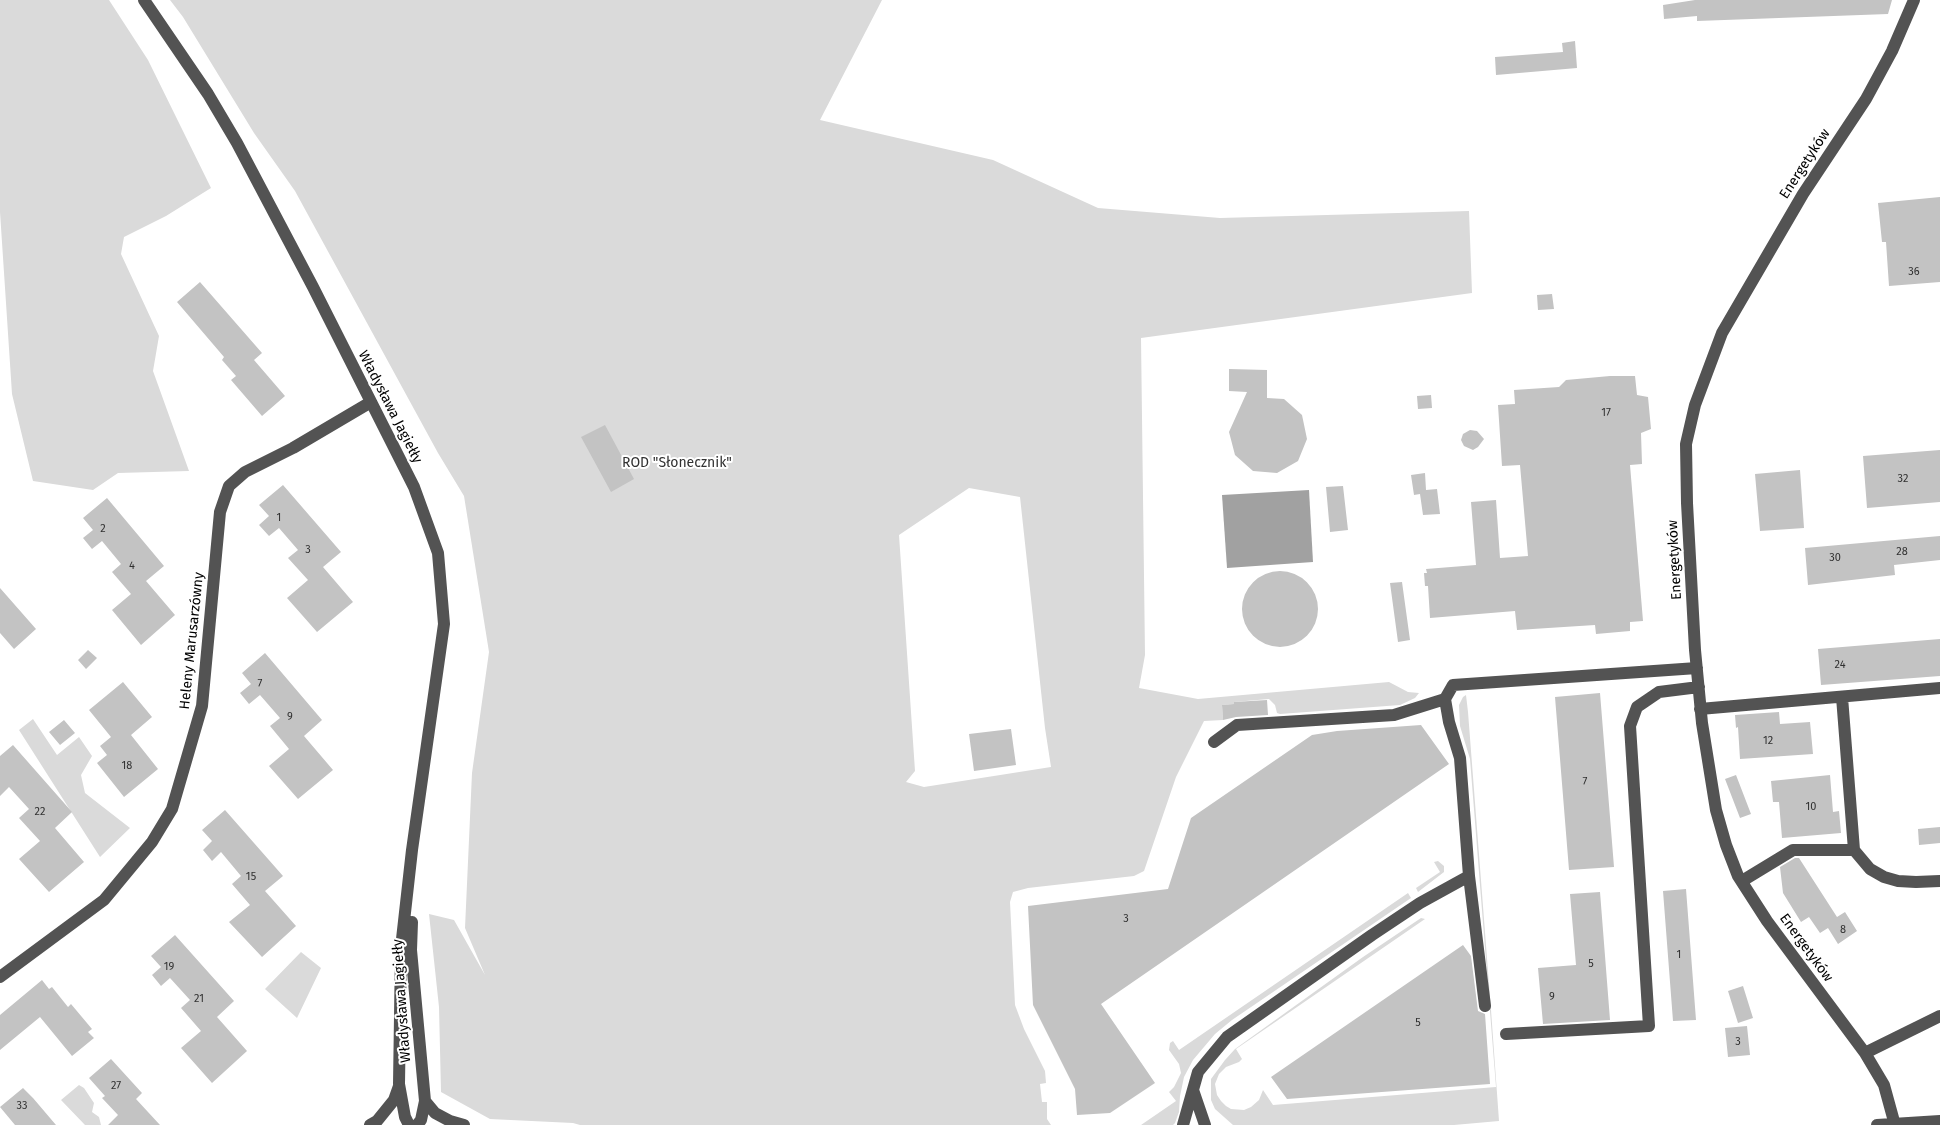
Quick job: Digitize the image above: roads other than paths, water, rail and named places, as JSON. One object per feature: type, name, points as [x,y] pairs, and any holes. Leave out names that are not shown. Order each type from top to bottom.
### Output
[{"type":"street","name":"Władysława Jagiełły","points":[[144,0],[208,94],[237,143],[414,487],[438,553],[442,582],[444,624],[409,873],[401,948],[399,1084],[409,1125]]},
{"type":"street","name":"Energetyków","points":[[1895,1124],[1884,1085],[1865,1054],[1767,921],[1742,881],[1726,845],[1716,810],[1700,709],[1687,503],[1686,444],[1695,405],[1722,333],[1803,194],[1866,99],[1892,51],[1914,0]]},
{"type":"street","name":"Heleny Marusarzówny","points":[[0,977],[104,900],[152,842],[172,809],[202,706],[220,512],[229,486],[245,472],[293,448],[371,402]]},
{"type":"street","points":[[1484,1006],[1469,876],[1464,787],[1460,758],[1449,722],[1445,699],[1452,685],[1697,668]]},
{"type":"street","points":[[1506,1034],[1649,1026],[1630,726],[1637,706],[1659,692],[1699,687]]},
{"type":"street","points":[[1700,709],[1940,688]]},
{"type":"street","points":[[1842,696],[1854,850],[1870,869],[1884,877],[1898,881],[1916,882],[1940,880]]},
{"type":"street","points":[[1214,742],[1237,725],[1394,715],[1445,699]]},
{"type":"street","points":[[1742,881],[1793,850],[1854,850]]},
{"type":"street","name":"Władysława Jagiełły","points":[[409,873],[412,896],[411,950],[425,1101],[421,1120],[417,1125]]},
{"type":"street","points":[[1183,1125],[1196,1077],[1204,1064],[1238,1028],[1420,903],[1469,876]]},
{"type":"street","points":[[1865,1054],[1940,1016]]},
{"type":"street","points":[[370,1125],[377,1121],[394,1100],[399,1084]]},
{"type":"street","points":[[1193,1090],[1205,1125]]},
{"type":"street","points":[[425,1101],[435,1113],[450,1121],[464,1125]]},
{"type":"street","points":[[1877,1125],[1940,1121]]},
{"type":"park label","name":"ROD \"Słonecznik\"","points":[[677,463]]}]
